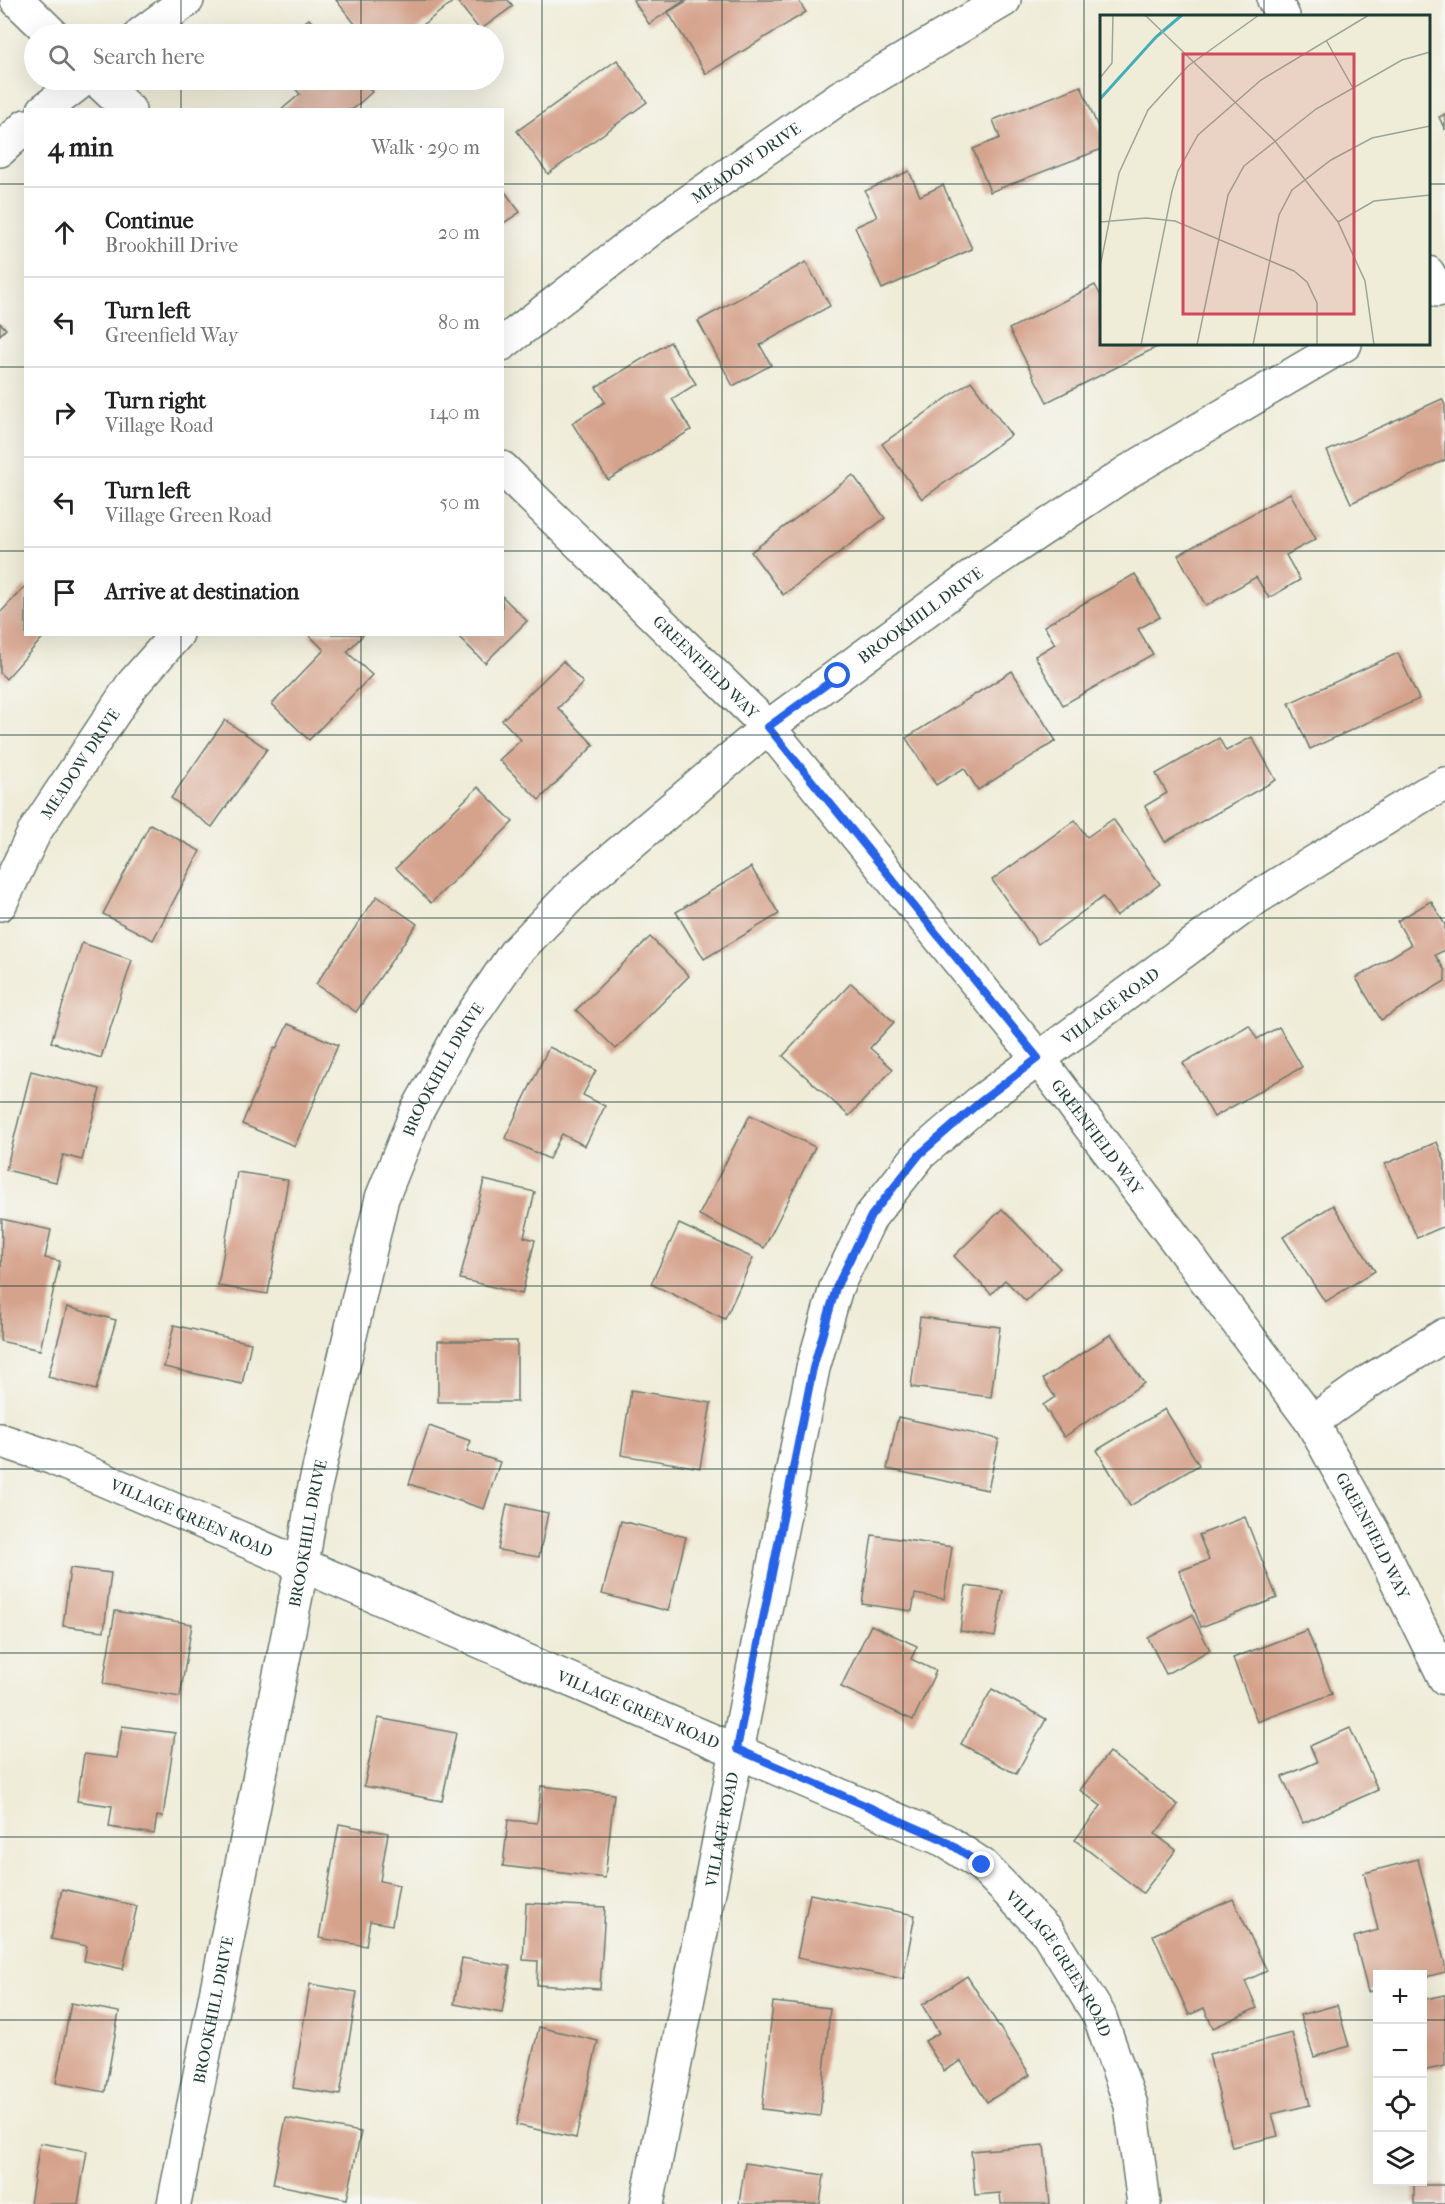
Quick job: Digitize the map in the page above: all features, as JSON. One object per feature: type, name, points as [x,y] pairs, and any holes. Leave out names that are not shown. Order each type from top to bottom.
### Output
[{"type":"street","points":[[16,0],[41,24]]},
{"type":"street","points":[[155,24],[187,0]]},
{"type":"street","name":"MEADOW DRIVE","points":[[504,342],[664,219],[839,98],[1004,0]]},
{"type":"street","points":[[1274,0],[1282,15]]},
{"type":"street","points":[[47,108],[69,90]]},
{"type":"street","points":[[108,90],[127,108]]},
{"type":"street","points":[[0,150],[24,128]]},
{"type":"street","name":"BROOKHILL DRIVE","points":[[174,2204],[302,1565],[313,1495],[382,1198],[417,1112],[462,1030],[515,953],[580,886],[768,727],[981,570],[1129,471],[1343,345]]},
{"type":"street","name":"GREENFIELD WAY","points":[[504,470],[768,727],[1038,1058],[1312,1422],[1373,1532],[1445,1678]]},
{"type":"street","name":"MEADOW DRIVE","points":[[0,904],[35,831],[132,685],[175,636]]},
{"type":"street","name":"VILLAGE ROAD","points":[[646,2204],[813,1368],[836,1288],[871,1216],[920,1154],[980,1102],[1038,1058],[1256,898],[1445,784]]},
{"type":"street","points":[[1312,1422],[1371,1380],[1445,1335]]},
{"type":"street","name":"VILLAGE GREEN ROAD","points":[[0,1440],[53,1458],[737,1749],[944,1840],[982,1865],[1048,1934],[1099,2015],[1131,2104],[1144,2204]]},
{"type":"building","points":[[336,0],[455,0],[424,24],[355,24]]},
{"type":"building","points":[[456,0],[508,0],[513,6],[488,24],[475,24]]},
{"type":"building","points":[[633,0],[685,0],[649,24]]},
{"type":"building","points":[[688,0],[798,0],[806,12],[706,74],[668,12]]},
{"type":"building","points":[[309,19],[313,24],[303,24]]},
{"type":"building","points":[[617,60],[647,102],[548,174],[517,131]]},
{"type":"building","points":[[1081,86],[1100,132],[1100,150],[990,192],[973,149],[1000,138],[993,120]]},
{"type":"building","points":[[296,90],[370,90],[372,92],[354,108],[283,108],[300,94]]},
{"type":"building","points":[[1445,114],[1445,130],[1439,117]]},
{"type":"building","points":[[909,171],[920,196],[943,185],[972,249],[882,289],[855,227],[877,217],[865,191]]},
{"type":"building","points":[[504,191],[520,212],[504,223]]},
{"type":"building","points":[[806,262],[830,306],[760,345],[771,365],[733,386],[698,321]]},
{"type":"building","points":[[1095,285],[1100,294],[1100,345],[1161,345],[1047,402],[1009,329]]},
{"type":"building","points":[[0,323],[6,329],[0,335]]},
{"type":"building","points":[[670,342],[696,384],[672,399],[691,430],[608,480],[572,423],[605,402],[596,387]]},
{"type":"building","points":[[971,381],[1011,435],[922,499],[882,444]]},
{"type":"building","points":[[1442,399],[1445,405],[1445,460],[1351,503],[1327,451]]},
{"type":"building","points":[[853,475],[885,518],[783,595],[751,552]]},
{"type":"building","points":[[1290,493],[1316,539],[1286,555],[1300,580],[1269,598],[1256,577],[1206,606],[1178,555]]},
{"type":"building","points":[[1135,574],[1160,617],[1138,629],[1153,654],[1063,705],[1035,656],[1055,644],[1044,626]]},
{"type":"building","points":[[24,587],[24,636],[44,636],[6,679],[0,673],[0,613]]},
{"type":"building","points":[[504,598],[527,621],[485,663],[458,636],[504,636]]},
{"type":"building","points":[[310,636],[362,636],[347,652],[372,675],[309,740],[272,704],[324,650]]},
{"type":"building","points":[[1398,653],[1419,699],[1310,749],[1289,703]]},
{"type":"building","points":[[563,661],[583,683],[558,708],[594,745],[539,800],[499,760],[521,740],[502,720]]},
{"type":"building","points":[[1012,671],[1056,741],[978,790],[964,768],[936,785],[906,738]]},
{"type":"building","points":[[225,720],[267,749],[212,827],[171,798]]},
{"type":"building","points":[[1252,737],[1276,780],[1165,842],[1145,806],[1167,793],[1156,774],[1219,738],[1226,751]]},
{"type":"building","points":[[478,787],[513,822],[431,903],[396,868]]},
{"type":"building","points":[[1113,819],[1160,884],[1116,916],[1103,897],[1038,944],[992,880],[1075,820],[1087,837]]},
{"type":"building","points":[[150,824],[200,851],[153,940],[103,914]]},
{"type":"building","points":[[751,867],[779,914],[704,959],[676,912]]},
{"type":"building","points":[[377,896],[417,924],[356,1012],[316,984]]},
{"type":"building","points":[[1431,901],[1445,925],[1445,950],[1435,955],[1445,971],[1445,981],[1381,1020],[1356,978],[1411,945],[1397,921]]},
{"type":"building","points":[[650,937],[689,976],[616,1049],[576,1010]]},
{"type":"building","points":[[82,943],[132,960],[101,1058],[51,1042]]},
{"type":"building","points":[[851,983],[894,1022],[870,1048],[893,1069],[849,1116],[783,1056]]},
{"type":"building","points":[[288,1024],[338,1045],[295,1146],[242,1124],[274,1048],[276,1049]]},
{"type":"building","points":[[1249,1025],[1257,1039],[1279,1027],[1302,1067],[1214,1117],[1183,1063]]},
{"type":"building","points":[[549,1047],[596,1070],[583,1095],[605,1106],[585,1146],[562,1134],[549,1159],[505,1138]]},
{"type":"building","points":[[31,1071],[100,1089],[82,1160],[63,1155],[56,1182],[6,1170]]},
{"type":"building","points":[[750,1115],[815,1147],[764,1248],[699,1215]]},
{"type":"building","points":[[1437,1142],[1445,1162],[1445,1226],[1417,1238],[1385,1164]]},
{"type":"building","points":[[237,1172],[288,1180],[268,1294],[218,1286]]},
{"type":"building","points":[[484,1180],[535,1192],[524,1237],[535,1240],[522,1294],[460,1279]]},
{"type":"building","points":[[1333,1205],[1375,1271],[1325,1302],[1283,1237]]},
{"type":"building","points":[[1002,1209],[1060,1268],[1026,1301],[1005,1280],[991,1294],[954,1256]]},
{"type":"building","points":[[2,1219],[51,1230],[45,1258],[60,1261],[40,1350],[0,1341]]},
{"type":"building","points":[[679,1224],[753,1258],[725,1319],[651,1284]]},
{"type":"building","points":[[67,1307],[116,1320],[96,1390],[48,1377]]},
{"type":"building","points":[[920,1317],[1000,1327],[991,1397],[911,1387]]},
{"type":"building","points":[[174,1325],[251,1343],[242,1384],[164,1367]]},
{"type":"building","points":[[1111,1334],[1144,1383],[1064,1437],[1043,1405],[1055,1397],[1043,1379]]},
{"type":"building","points":[[438,1341],[517,1341],[517,1402],[438,1402]]},
{"type":"building","points":[[631,1390],[711,1403],[700,1468],[621,1455]]},
{"type":"building","points":[[1165,1409],[1199,1465],[1130,1506],[1097,1450]]},
{"type":"building","points":[[898,1417],[999,1439],[988,1490],[887,1469]]},
{"type":"building","points":[[429,1426],[471,1441],[467,1451],[500,1462],[484,1509],[409,1484]]},
{"type":"building","points":[[507,1504],[548,1513],[539,1557],[498,1550]]},
{"type":"building","points":[[1245,1517],[1277,1598],[1201,1627],[1179,1571],[1209,1560],[1199,1535]]},
{"type":"building","points":[[621,1521],[686,1537],[668,1611],[602,1594]]},
{"type":"building","points":[[872,1535],[952,1547],[944,1599],[915,1594],[912,1611],[862,1604]]},
{"type":"building","points":[[70,1568],[111,1573],[104,1631],[63,1626]]},
{"type":"building","points":[[966,1586],[1003,1591],[995,1637],[960,1631]]},
{"type":"building","points":[[115,1611],[192,1624],[180,1697],[103,1684]]},
{"type":"building","points":[[1192,1615],[1210,1650],[1166,1674],[1148,1638]]},
{"type":"building","points":[[871,1625],[917,1646],[911,1659],[936,1671],[913,1720],[841,1687]]},
{"type":"building","points":[[1307,1630],[1332,1694],[1257,1722],[1233,1658]]},
{"type":"building","points":[[992,1689],[1046,1719],[1016,1774],[961,1744]]},
{"type":"building","points":[[378,1718],[456,1733],[442,1801],[364,1786]]},
{"type":"building","points":[[122,1726],[175,1733],[163,1817],[157,1816],[154,1834],[109,1827],[112,1806],[77,1801],[84,1754],[117,1758]]},
{"type":"building","points":[[1350,1728],[1378,1790],[1303,1823],[1282,1777],[1317,1762],[1310,1746]]},
{"type":"building","points":[[1109,1752],[1178,1805],[1155,1834],[1176,1850],[1143,1893],[1075,1840],[1101,1806],[1080,1790]]},
{"type":"building","points":[[541,1786],[614,1794],[605,1878],[503,1866],[508,1820],[537,1823]]},
{"type":"building","points":[[339,1824],[388,1833],[380,1881],[399,1885],[392,1925],[370,1921],[366,1946],[319,1938]]},
{"type":"building","points":[[1418,1859],[1445,1964],[1445,1972],[1427,1977],[1427,1970],[1373,1970],[1373,1990],[1368,1992],[1354,1937],[1378,1930],[1364,1873]]},
{"type":"building","points":[[62,1889],[137,1906],[123,1969],[84,1961],[87,1946],[51,1939]]},
{"type":"building","points":[[810,1894],[915,1915],[903,1979],[797,1958]]},
{"type":"building","points":[[1233,1899],[1267,1971],[1245,1981],[1257,2008],[1213,2028],[1204,2008],[1189,2015],[1153,1935]]},
{"type":"building","points":[[526,1903],[605,1907],[600,1989],[537,1985],[538,1961],[523,1960]]},
{"type":"building","points":[[462,1958],[510,1966],[502,2013],[454,2004]]},
{"type":"building","points":[[967,1976],[1030,2075],[987,2102],[961,2061],[944,2071],[925,2041],[939,2033],[922,2005]]},
{"type":"building","points":[[310,1984],[357,1992],[340,2095],[293,2088]]},
{"type":"building","points":[[1445,1995],[1445,2066],[1427,2070],[1427,2024],[1427,1999]]},
{"type":"building","points":[[773,2002],[830,2008],[820,2116],[762,2109]]},
{"type":"building","points":[[71,2003],[119,2012],[105,2092],[56,2083]]},
{"type":"building","points":[[1337,2005],[1349,2046],[1314,2057],[1300,2015]]},
{"type":"building","points":[[539,2027],[598,2041],[576,2138],[516,2125]]},
{"type":"building","points":[[1292,2033],[1310,2105],[1272,2114],[1278,2136],[1232,2147],[1209,2054]]},
{"type":"building","points":[[286,2118],[361,2132],[347,2199],[273,2184]]},
{"type":"building","points":[[40,2143],[87,2151],[78,2204],[30,2204]]},
{"type":"building","points":[[1044,2145],[1050,2204],[1001,2204],[1000,2193],[975,2195],[971,2151]]},
{"type":"building","points":[[745,2163],[824,2175],[820,2204],[739,2204]]},
{"type":"building","points":[[1445,2185],[1445,2204],[1414,2204],[1414,2186]]},
{"type":"route","points":[[838,676],[768,727],[1038,1058],[980,1102],[920,1154],[871,1216],[836,1288],[813,1368],[737,1749],[944,1840],[982,1865]]}]
